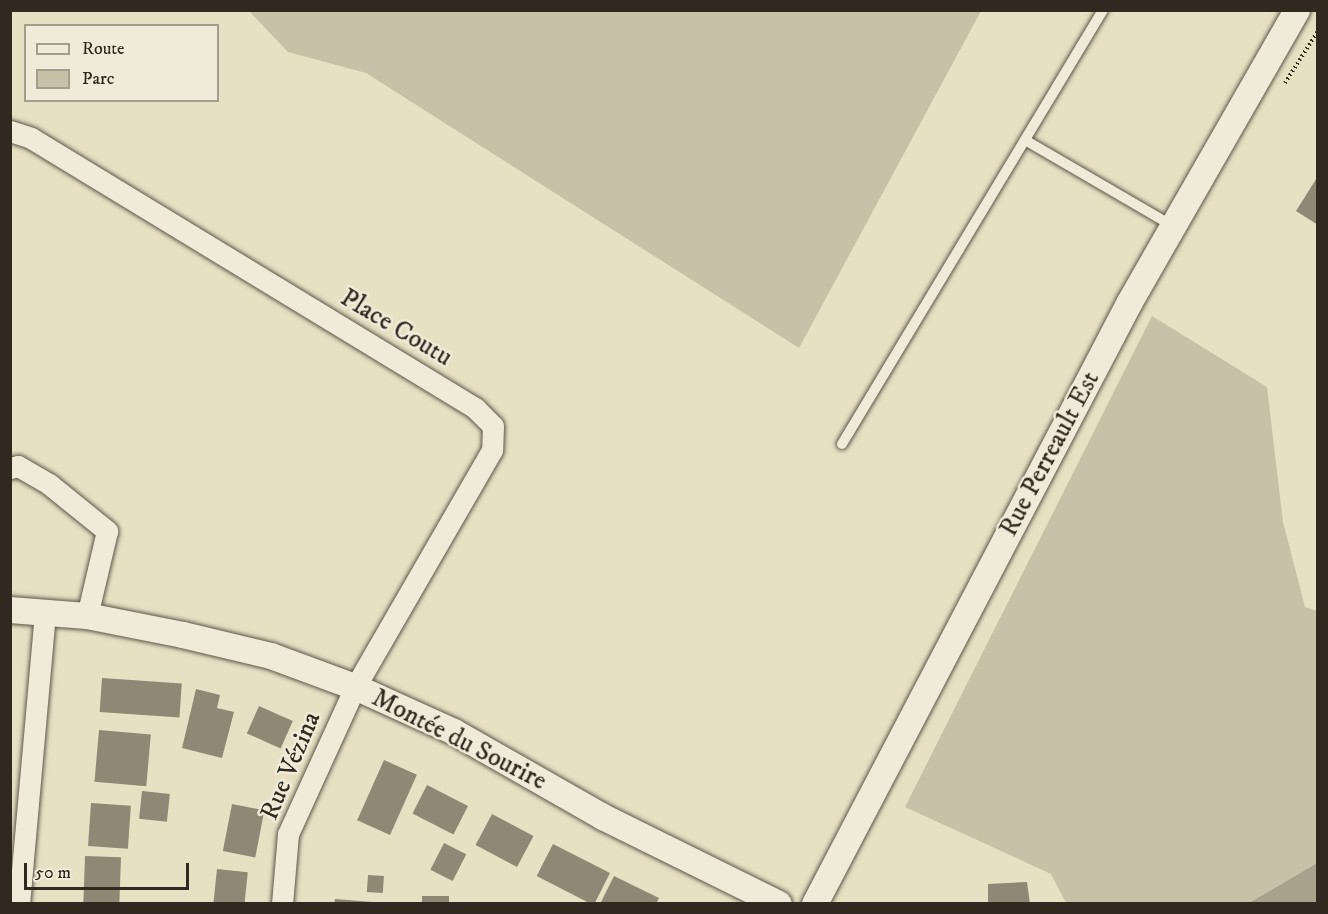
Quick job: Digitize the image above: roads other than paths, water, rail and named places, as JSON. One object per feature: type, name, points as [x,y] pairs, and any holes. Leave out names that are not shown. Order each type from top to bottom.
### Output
[{"type":"street","name":"Rue Perreault Est","points":[[814,903],[1174,226],[1297,10]]},
{"type":"street","name":"Place Coutu","points":[[10,131],[31,138],[444,390],[493,426],[492,450],[355,687]]},
{"type":"street","points":[[10,468],[18,466],[49,484],[107,531],[87,616]]},
{"type":"street","name":"Montée du Sourire","points":[[10,610],[87,616],[271,656],[355,687],[454,732],[603,817],[779,903]]},
{"type":"street","points":[[17,889],[45,612]]},
{"type":"street","name":"Rue Vézina","points":[[282,903],[288,834],[355,687]]},
{"type":"lane","points":[[842,444],[1103,10]]},
{"type":"lane","points":[[1025,140],[1174,226]]}]
